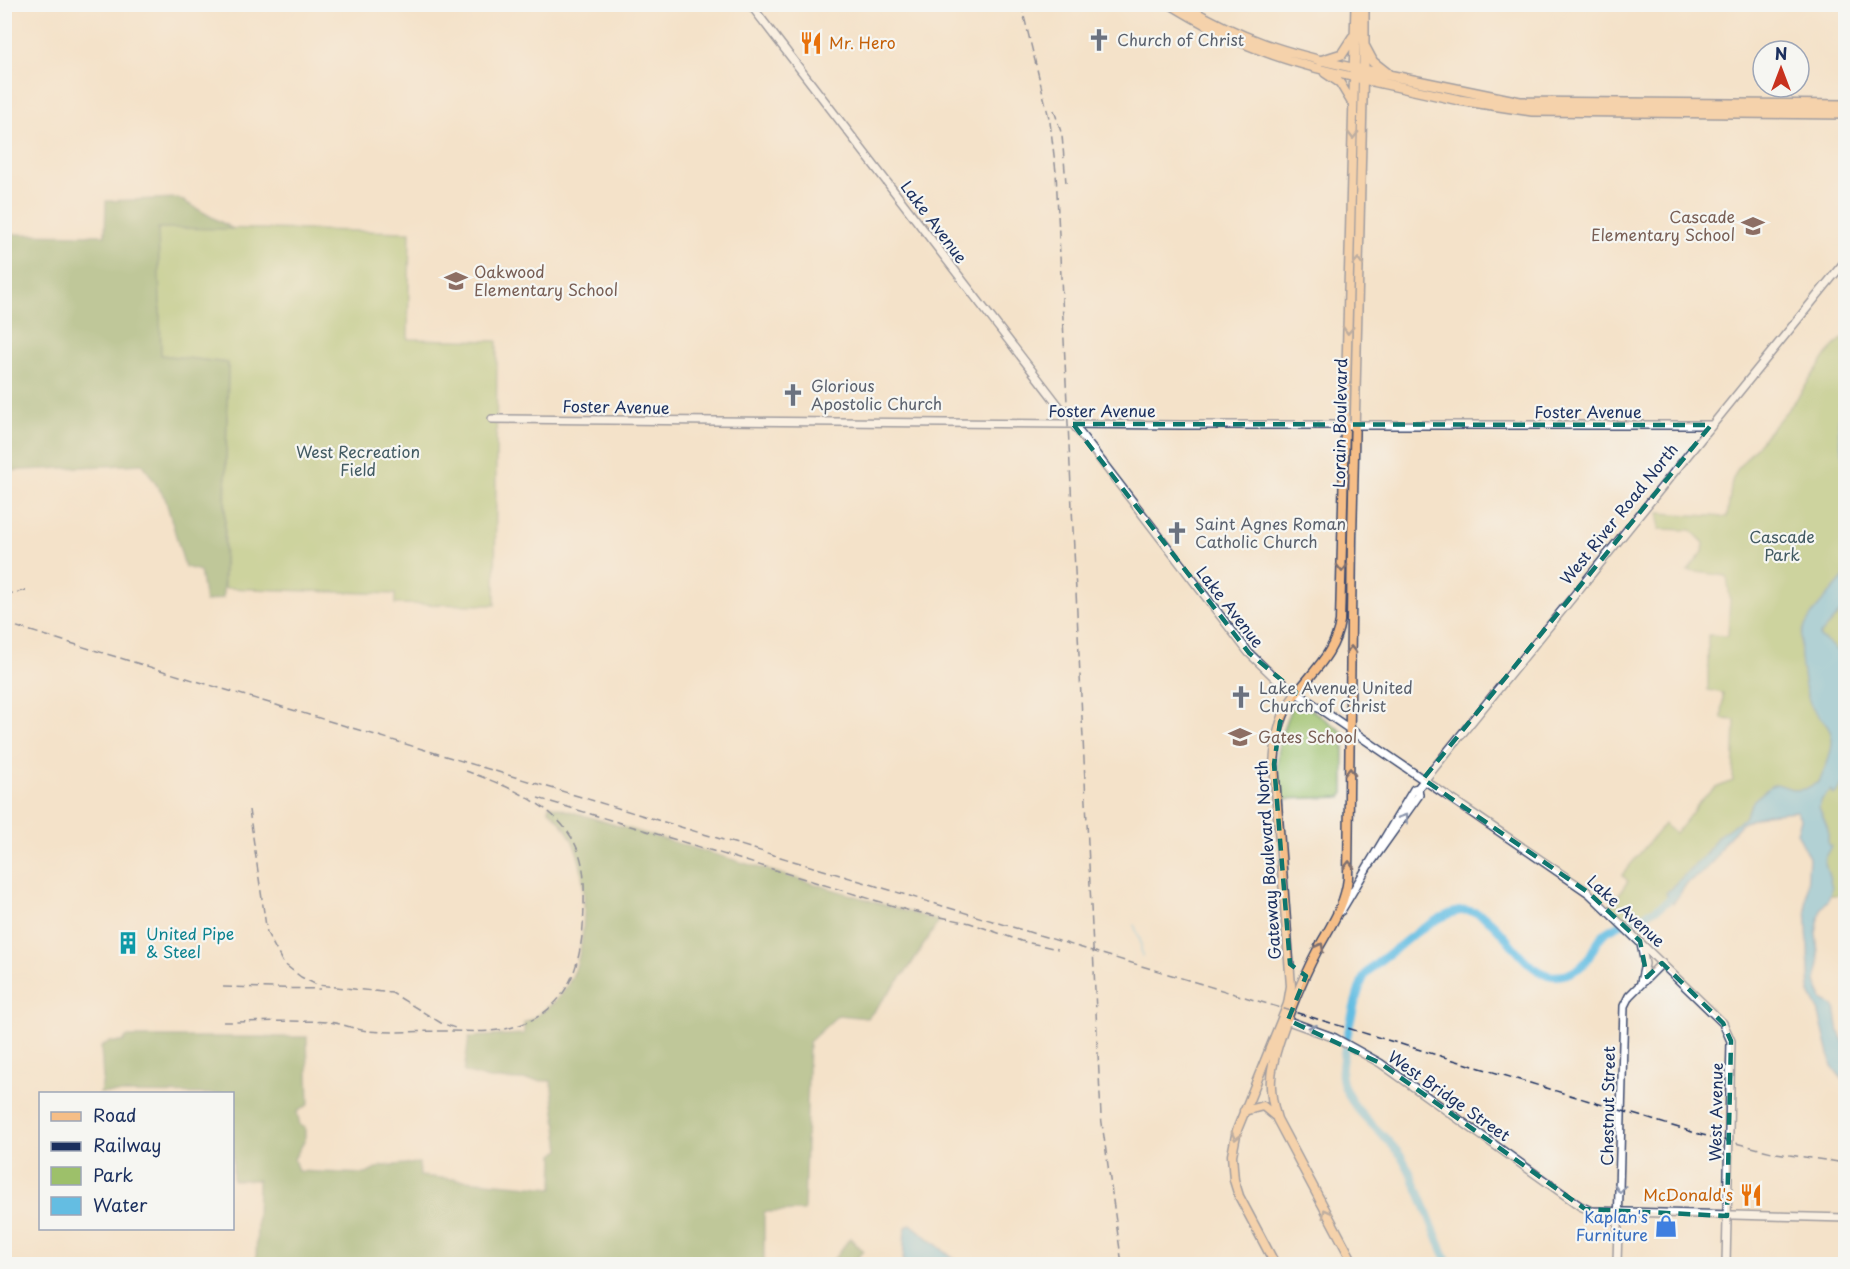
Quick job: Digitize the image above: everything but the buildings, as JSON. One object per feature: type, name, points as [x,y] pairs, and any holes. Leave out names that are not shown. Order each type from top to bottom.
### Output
[{"type":"highway","name":"Lorain Boulevard","points":[[1356,4],[1355,33],[1359,74]]},
{"type":"highway","name":"Lorain Boulevard","points":[[1359,74],[1364,39],[1364,4]]},
{"type":"highway","points":[[1320,61],[1342,54],[1355,33]]},
{"type":"highway","points":[[1364,39],[1373,62],[1394,77]]},
{"type":"highway","points":[[1359,74],[1394,77],[1520,102],[1845,105]]},
{"type":"highway","points":[[1359,74],[1459,100],[1532,111],[1845,114]]},
{"type":"main road","points":[[1170,4],[1247,46],[1311,68],[1340,83],[1353,107]]},
{"type":"main road","points":[[1181,4],[1253,42],[1359,74]]},
{"type":"main road","points":[[1311,68],[1359,74]]},
{"type":"main road","name":"Lorain Boulevard","points":[[1340,913],[1349,874],[1353,107],[1359,74]]},
{"type":"main road","name":"Lorain Boulevard","points":[[1332,646],[1338,631],[1341,609],[1350,425],[1359,74]]},
{"type":"main road","name":"Gateway Boulevard North","points":[[1275,1264],[1244,1205],[1234,1180],[1233,1146],[1245,1111],[1285,1019],[1290,995],[1290,963],[1274,764],[1280,722],[1297,693],[1322,664],[1332,646]]},
{"type":"main road","name":"West River Road North","points":[[1340,913],[1285,1019],[1271,1071],[1271,1095],[1277,1119],[1354,1264]]},
{"type":"main road","points":[[1290,963],[1298,970],[1310,967]]},
{"type":"main road","points":[[1245,1111],[1263,1106],[1272,1111],[1277,1119]]},
{"type":"street","name":"Lake Avenue","points":[[750,4],[1249,654],[1297,693],[1589,893],[1716,1014],[1728,1033]]},
{"type":"street","name":"West River Road North","points":[[1340,913],[1369,866],[1419,795],[1418,788],[1423,779],[1845,260]]},
{"type":"street","name":"Foster Avenue","points":[[492,419],[1073,424],[1711,425]]},
{"type":"street","points":[[1640,941],[1645,964],[1640,985]]},
{"type":"street","name":"Chestnut Street","points":[[1617,1264],[1624,1006],[1640,985],[1662,963]]},
{"type":"street","name":"West Bridge Street","points":[[1285,1019],[1335,1038],[1388,1068],[1580,1206],[1591,1211],[1619,1213]]},
{"type":"street","name":"West Avenue","points":[[1726,1264],[1731,1061],[1728,1033]]},
{"type":"street","points":[[1619,1213],[1845,1218]]},
{"type":"highlighted area","points":[[1073,424],[1711,425],[1423,779],[1589,893],[1640,941],[1647,977],[1662,963],[1723,1023],[1731,1041],[1727,1216],[1585,1209],[1380,1063],[1288,1020],[1306,976],[1290,964],[1274,764],[1280,722],[1296,692],[1249,653]]},
{"type":"green space","points":[[178,198],[233,229],[158,228],[161,355],[228,363],[223,598],[205,602],[200,571],[185,567],[165,498],[143,464],[5,471],[5,234],[105,235],[106,201]]},
{"type":"green space","name":"West Recreation Field","points":[[158,227],[410,232],[408,339],[497,341],[495,605],[395,604],[395,594],[224,588],[228,363],[161,355]]},
{"type":"green space","name":"Cascade Park","points":[[1845,336],[1845,895],[1815,895],[1808,801],[1761,806],[1721,840],[1668,902],[1648,915],[1628,923],[1610,907],[1628,881],[1622,875],[1664,824],[1675,833],[1705,796],[1721,785],[1733,781],[1735,720],[1722,719],[1723,693],[1708,690],[1708,635],[1728,636],[1730,599],[1727,576],[1688,571],[1703,552],[1704,543],[1691,530],[1659,529],[1659,513],[1727,517],[1732,481],[1738,468],[1795,401],[1828,353]]},
{"type":"green space","points":[[1294,702],[1302,703],[1344,733],[1344,793],[1341,797],[1282,799],[1277,762],[1284,725]]},
{"type":"green space","points":[[549,805],[939,921],[909,968],[868,1018],[838,1015],[809,1042],[804,1211],[764,1212],[764,1264],[256,1264],[258,1180],[234,1180],[234,1092],[100,1092],[103,1079],[101,1047],[108,1042],[123,1042],[126,1037],[307,1037],[309,1104],[297,1112],[300,1125],[305,1128],[305,1140],[294,1159],[298,1171],[366,1174],[382,1166],[419,1163],[420,1176],[553,1188],[554,1155],[560,1150],[551,1081],[489,1079],[464,1072],[469,1037],[524,1034],[524,1023],[541,1013],[565,989],[578,960],[584,907],[581,867],[578,854],[567,831],[549,810]]},
{"type":"green space","points":[[850,1238],[863,1251],[852,1264],[830,1264]]},
{"type":"water","points":[[1845,387],[1845,462],[1840,443],[1839,424],[1840,406]]},
{"type":"water","points":[[1845,576],[1845,607],[1819,636],[1840,653],[1845,649],[1845,644],[1846,780],[1835,794],[1833,795],[1831,790],[1822,799],[1819,807],[1828,829],[1828,845],[1831,846],[1824,859],[1832,888],[1828,900],[1821,908],[1816,933],[1819,963],[1816,981],[1822,999],[1835,1007],[1839,1032],[1845,1045],[1845,1082],[1832,1067],[1818,1009],[1810,993],[1806,903],[1809,858],[1797,832],[1801,819],[1796,811],[1765,814],[1742,823],[1723,844],[1714,861],[1700,875],[1687,883],[1673,904],[1666,893],[1704,856],[1718,836],[1744,818],[1754,800],[1771,786],[1777,784],[1795,790],[1805,789],[1819,782],[1830,755],[1832,738],[1829,728],[1810,703],[1802,667],[1801,638],[1811,616]]},
{"type":"water","points":[[911,1224],[954,1259],[969,1264],[903,1264],[905,1228]]},
{"type":"waterway","points":[[1449,1264],[1417,1186],[1404,1161],[1395,1148],[1356,1107],[1344,1086],[1342,1070],[1346,1043],[1364,977],[1375,964],[1422,929],[1442,917],[1462,911],[1470,911],[1484,917],[1532,966],[1546,974],[1561,976],[1579,968],[1606,932],[1660,907],[1676,892]]},
{"type":"waterway","points":[[1134,925],[1140,939],[1142,956]]},
{"type":"railway","points":[[1021,4],[1050,122],[1056,172],[1101,1116],[1122,1264]]},
{"type":"railway","points":[[1054,110],[1062,135],[1066,183]]},
{"type":"railway","points":[[4,595],[27,590]]},
{"type":"railway","points":[[4,623],[1699,1134],[1776,1153],[1846,1163]]},
{"type":"railway","points":[[223,1022],[328,1022],[378,1032],[483,1031],[505,1029],[530,1021],[550,1008],[564,992],[579,952],[584,905],[581,858],[560,822],[544,808],[507,787],[466,771]]},
{"type":"railway","points":[[538,798],[907,910],[970,923],[1021,941],[1058,949]]},
{"type":"railway","points":[[249,810],[267,933],[283,963],[301,977],[317,985],[392,993],[441,1023],[455,1028]]},
{"type":"railway","points":[[223,987],[320,989]]},
{"type":"place","name":"Church of Christ","points":[[1099,40]]},
{"type":"place","name":"Mr. Hero","points":[[811,43]]},
{"type":"place","name":"Cascade Elementary School","points":[[1753,226]]},
{"type":"place","name":"Oakwood Elementary School","points":[[456,281]]},
{"type":"place","name":"Glorious Apostolic Church","points":[[793,395]]},
{"type":"place","name":"Saint Agnes Roman Catholic Church","points":[[1177,533]]},
{"type":"place","name":"Lake Avenue United Church of Christ","points":[[1241,697]]},
{"type":"place","name":"Gates School","points":[[1240,737]]},
{"type":"place","name":"United Pipe & Steel","points":[[128,943]]},
{"type":"place","name":"McDonald's","points":[[1751,1195]]},
{"type":"place","name":"Kaplan's Furniture","points":[[1666,1226]]}]
